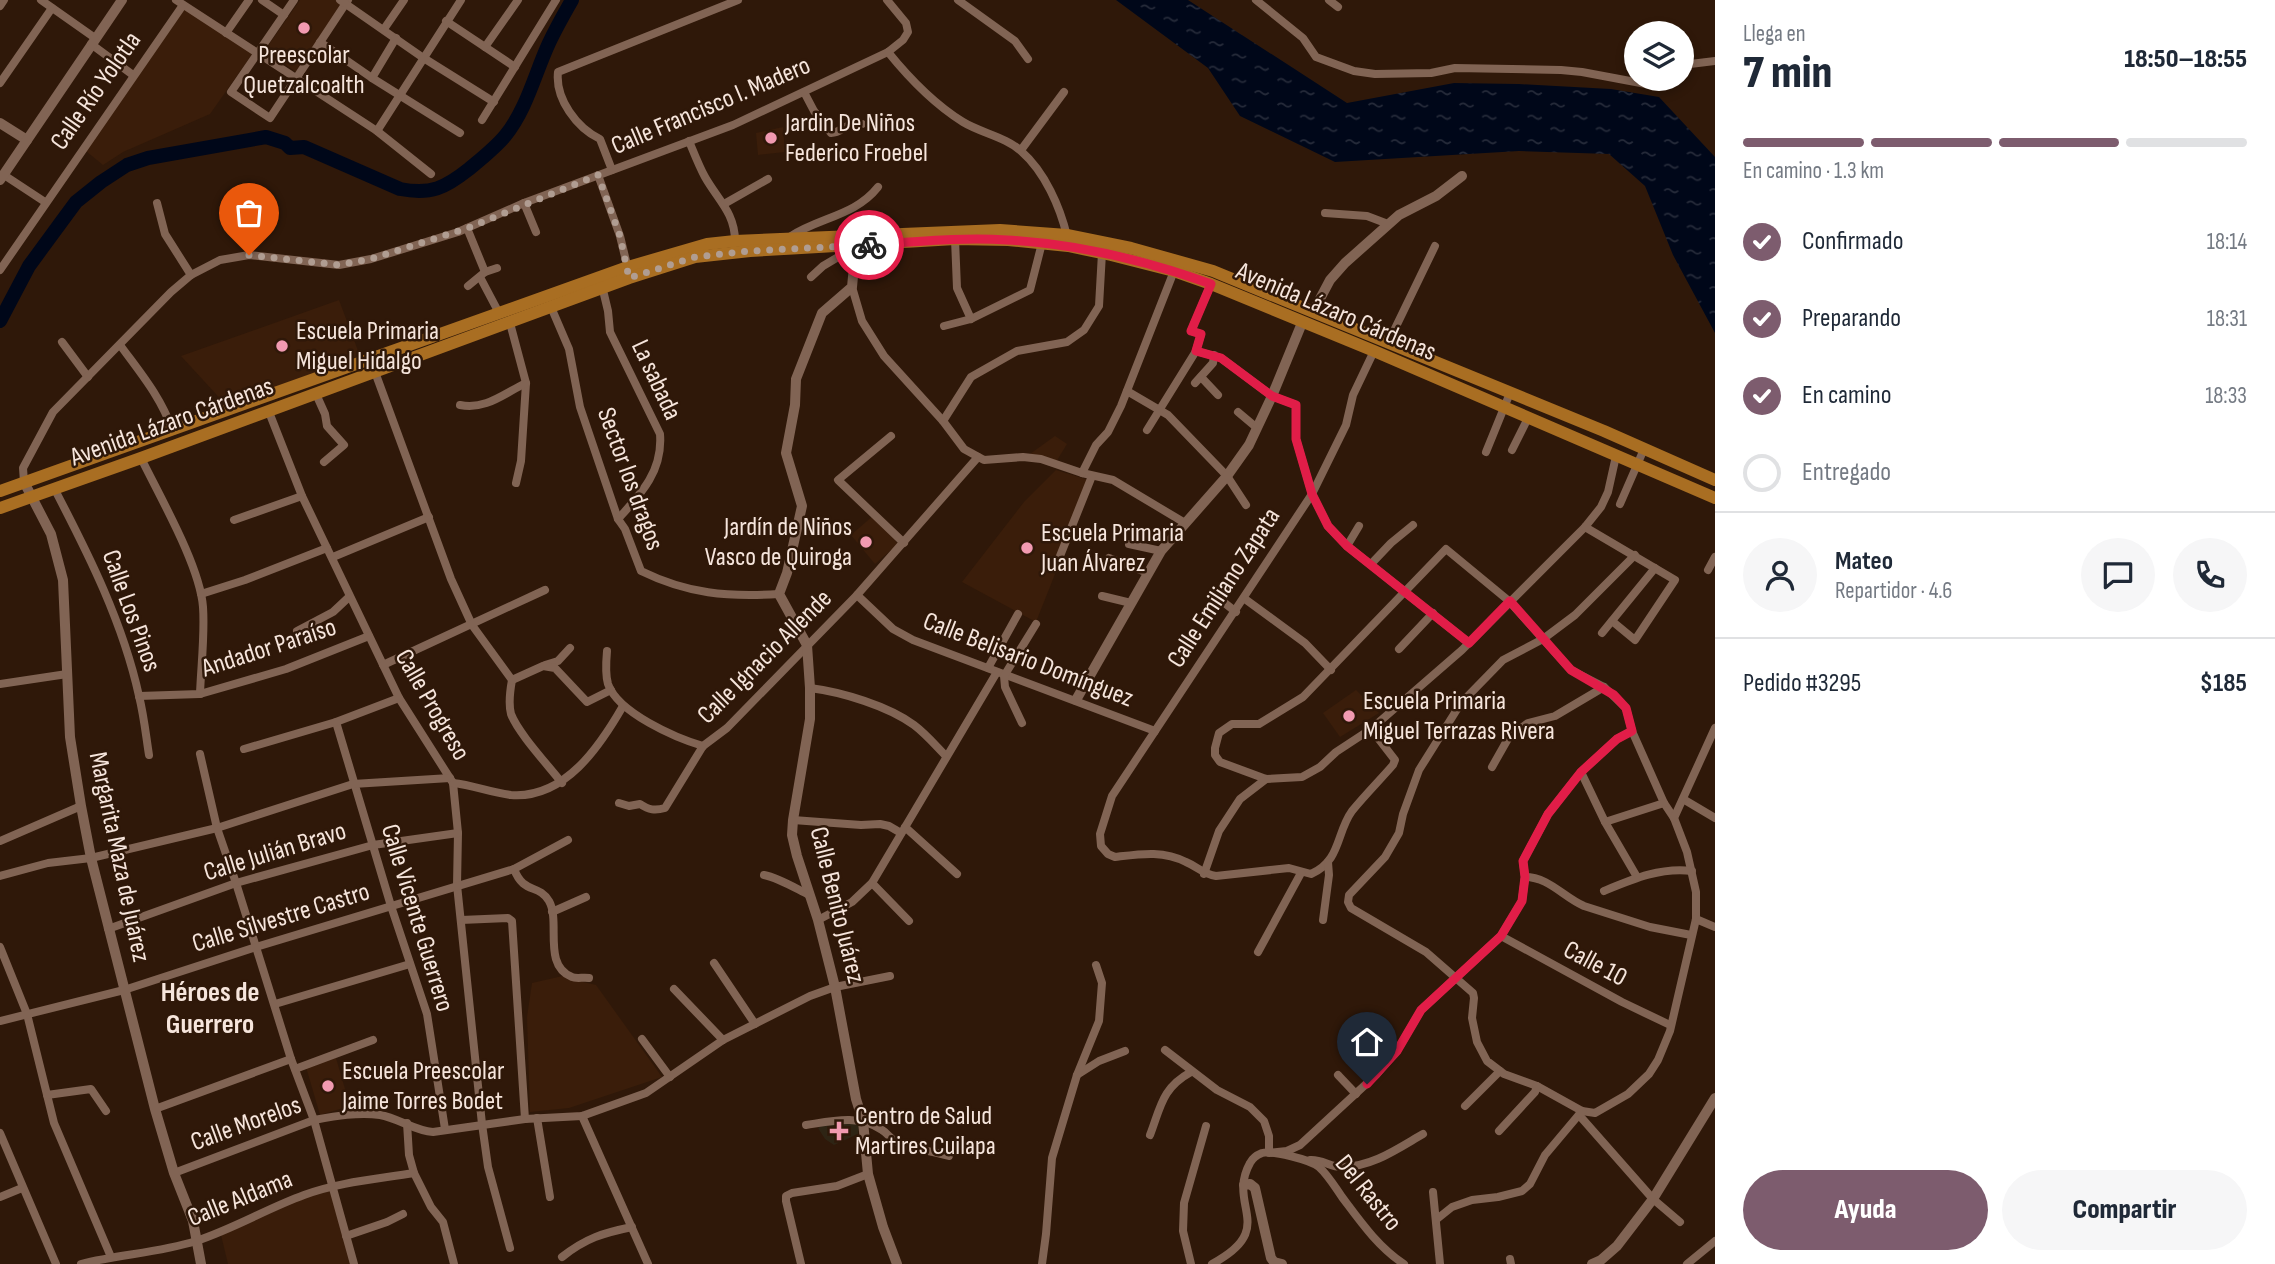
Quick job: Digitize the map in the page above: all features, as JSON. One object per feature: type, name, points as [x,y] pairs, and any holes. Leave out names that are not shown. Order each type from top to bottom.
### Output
[{"type":"main road","name":"Avenida Lázaro Cárdenas","points":[[0,491],[499,313],[599,283],[707,244],[1000,230],[1131,248],[1213,271],[1709,478]]},
{"type":"main road","name":"Avenida Lázaro Cárdenas","points":[[628,272],[695,257],[750,251],[955,239],[1042,243],[1067,241],[1211,284],[1715,498]]},
{"type":"main road","name":"Avenida Lázaro Cárdenas","points":[[0,508],[510,323],[551,307],[599,283]]},
{"type":"main road","points":[[1697,491],[1709,478]]},
{"type":"street","points":[[0,6],[4,0]]},
{"type":"street","points":[[41,0],[133,75]]},
{"type":"street","points":[[45,202],[2,178],[122,0]]},
{"type":"street","points":[[226,33],[249,0]]},
{"type":"street","points":[[262,0],[284,16]]},
{"type":"street","points":[[294,0],[231,92],[270,118],[345,1],[422,57],[494,102]]},
{"type":"street","points":[[384,29],[404,0]]},
{"type":"street","points":[[377,131],[461,0]]},
{"type":"street","points":[[485,47],[518,0]]},
{"type":"street","points":[[482,120],[556,0]]},
{"type":"street","points":[[612,170],[600,139],[581,126],[565,104],[558,72],[738,0]]},
{"type":"street","points":[[958,0],[1015,41],[1028,59]]},
{"type":"street","points":[[1256,0],[1303,38],[1316,57],[1354,71],[1375,74],[1431,73],[1455,68],[1582,72],[1624,80]]},
{"type":"street","points":[[1329,0],[1338,7]]},
{"type":"street","name":"Calle Francisco I. Madero","points":[[24,482],[23,468],[53,412],[191,275],[220,260],[249,255],[339,265],[371,259],[467,228],[524,203],[733,125],[888,52],[903,40],[908,32],[906,23],[893,2]]},
{"type":"street","points":[[180,3],[377,131],[431,174]]},
{"type":"street","name":"Calle Río Yolotla","points":[[0,270],[180,3]]},
{"type":"street","points":[[0,83],[52,8]]},
{"type":"street","points":[[446,21],[515,67]]},
{"type":"street","points":[[372,78],[396,38]]},
{"type":"street","points":[[320,42],[460,133]]},
{"type":"street","points":[[888,52],[917,84],[954,115],[1021,150],[1048,188],[1057,206],[1067,241]]},
{"type":"street","points":[[1694,64],[1715,61]]},
{"type":"street","points":[[804,92],[831,133],[851,123],[862,124]]},
{"type":"street","points":[[1021,150],[1064,92]]},
{"type":"street","points":[[0,123],[27,141]]},
{"type":"street","points":[[689,141],[705,176],[735,226],[735,241]]},
{"type":"street","points":[[598,175],[620,236],[628,272]]},
{"type":"street","points":[[1313,312],[1330,280],[1345,263],[1399,215],[1436,196],[1462,176]]},
{"type":"street","points":[[724,204],[768,179]]},
{"type":"street","points":[[785,240],[805,227],[856,208],[878,187]]},
{"type":"street","points":[[524,203],[536,232]]},
{"type":"street","points":[[158,204],[165,234],[191,275]]},
{"type":"street","points":[[1325,213],[1367,216],[1388,224]]},
{"type":"street","points":[[467,228],[482,275],[499,313]]},
{"type":"street","points":[[955,239],[959,296],[971,319]]},
{"type":"street","points":[[944,326],[971,319],[1030,290],[1042,243]]},
{"type":"street","points":[[811,277],[823,266],[856,246]]},
{"type":"street","points":[[856,246],[852,287],[862,321],[884,356],[943,421],[964,449],[984,460],[1023,457],[1041,459],[1113,480],[1185,523]]},
{"type":"street","points":[[1388,343],[1435,246]]},
{"type":"street","points":[[943,421],[971,377],[1017,351],[1068,342],[1084,330],[1099,306],[1102,253]]},
{"type":"street","points":[[468,286],[482,275],[498,268]]},
{"type":"street","points":[[1082,473],[1096,445],[1108,432],[1127,391],[1174,271]]},
{"type":"street","name":"La sabada","points":[[599,283],[610,332],[660,434],[660,458],[645,490],[618,519]]},
{"type":"street","points":[[1147,429],[1196,351],[1201,334],[1192,330],[1211,284]]},
{"type":"street","points":[[779,594],[787,573],[802,506],[786,453],[795,405],[796,379],[822,313],[852,287]]},
{"type":"street","name":"Sector los dragos","points":[[551,307],[569,349],[580,407],[618,519],[625,529],[641,571],[656,578],[718,595],[779,594]]},
{"type":"street","points":[[510,323],[526,383],[521,461],[516,483]]},
{"type":"street","points":[[1076,700],[1161,551],[1227,476],[1249,445],[1301,323]]},
{"type":"street","points":[[62,342],[88,377]]},
{"type":"street","points":[[120,345],[152,386],[173,431]]},
{"type":"street","points":[[1196,351],[1214,355],[1229,363],[1272,396],[1297,407],[1296,439],[1312,494],[1328,526],[1347,546],[1469,643]]},
{"type":"street","name":"Calle Emiliano Zapata","points":[[1204,874],[1187,862],[1162,853],[1115,857],[1108,854],[1099,842],[1112,796],[1312,494],[1346,425],[1353,395],[1374,351]]},
{"type":"street","points":[[1214,355],[1213,363],[1198,380],[1217,395]]},
{"type":"street","points":[[374,372],[451,579],[472,625],[512,680],[509,697],[516,724],[562,783]]},
{"type":"street","points":[[460,405],[471,408],[484,406],[526,383]]},
{"type":"street","points":[[1127,391],[1168,415],[1227,476],[1246,505]]},
{"type":"street","points":[[1486,452],[1510,393]]},
{"type":"street","points":[[316,394],[327,426],[344,445],[324,462]]},
{"type":"street","name":"Calle Progreso","points":[[269,412],[302,496],[383,666],[399,698],[452,780],[458,833],[457,885],[482,1124],[488,1167],[510,1248]]},
{"type":"street","points":[[1238,412],[1257,428]]},
{"type":"street","points":[[1512,450],[1528,418]]},
{"type":"street","points":[[891,436],[838,480],[904,543]]},
{"type":"street","points":[[1620,504],[1644,449]]},
{"type":"street","points":[[1437,1219],[1452,1207],[1472,1200],[1522,1192],[1530,1184],[1545,1155],[1581,1113],[1595,1113],[1628,1094],[1649,1074],[1658,1060],[1670,1026],[1696,919],[1692,871],[1674,818],[1664,803],[1632,731],[1626,708],[1604,687],[1571,670],[1510,601],[1446,549],[1303,697],[1259,724],[1231,724],[1219,733],[1216,744],[1215,755],[1220,762],[1266,779],[1302,776],[1320,767],[1336,752],[1371,729],[1469,643],[1510,601],[1585,527],[1608,492],[1616,456]]},
{"type":"street","name":"Calle Ignacio Allende","points":[[619,803],[629,806],[640,804],[656,810],[665,807],[703,746],[727,728],[857,595],[978,457]]},
{"type":"street","points":[[141,458],[183,545],[201,594],[203,609],[200,694]]},
{"type":"street","points":[[1056,566],[1092,476]]},
{"type":"street","name":"Margarita Maza de Juárez","points":[[24,482],[51,534],[63,580],[70,737],[80,806],[108,929],[155,1109],[173,1173],[193,1221],[201,1264]]},
{"type":"street","name":"Calle Los Pinos","points":[[54,488],[96,569],[104,597],[117,621],[139,696],[149,755]]},
{"type":"street","points":[[234,520],[302,496]]},
{"type":"street","points":[[333,557],[429,517]]},
{"type":"street","points":[[1371,564],[1413,525]]},
{"type":"street","points":[[1347,546],[1359,526]]},
{"type":"street","points":[[1585,527],[1675,580],[1635,640],[1612,621]]},
{"type":"street","points":[[1129,544],[1161,551]]},
{"type":"street","points":[[201,594],[327,548]]},
{"type":"street","points":[[1635,555],[1575,615],[1543,639],[1503,660],[1461,703],[1419,770],[1399,833],[1385,857],[1349,895],[1348,902],[1351,908],[1426,952],[1473,993],[1472,1018],[1477,1042],[1487,1061],[1502,1073],[1536,1087],[1581,1113],[1653,1199],[1680,1222]]},
{"type":"street","points":[[1708,570],[1715,557]]},
{"type":"street","points":[[1109,558],[1148,573]]},
{"type":"street","points":[[1602,633],[1656,568]]},
{"type":"street","points":[[383,666],[545,590]]},
{"type":"street","points":[[1212,593],[1236,612]]},
{"type":"street","name":"Calle Benito Juárez","points":[[779,594],[807,645],[810,688],[810,719],[792,835],[818,919],[835,987],[856,1099],[863,1121],[868,1174],[897,1264]]},
{"type":"street","name":"Calle Belisario Domínguez","points":[[857,595],[893,629],[913,640],[1155,731]]},
{"type":"street","points":[[1102,596],[1131,603]]},
{"type":"street","points":[[296,631],[333,612],[349,597]]},
{"type":"street","points":[[1245,598],[1305,643],[1331,670]]},
{"type":"street","points":[[1399,649],[1433,613]]},
{"type":"street","points":[[988,668],[1018,614]]},
{"type":"street","points":[[818,919],[852,902],[872,883],[946,756],[1036,624]]},
{"type":"street","name":"Andador Paraíso","points":[[139,696],[200,694],[286,669],[369,636]]},
{"type":"street","points":[[512,680],[558,660],[570,648]]},
{"type":"street","points":[[607,651],[608,683],[623,706],[672,736],[703,746]]},
{"type":"street","points":[[543,666],[555,667],[587,702],[611,690]]},
{"type":"street","points":[[0,684],[67,674]]},
{"type":"street","points":[[1001,674],[1022,723]]},
{"type":"street","points":[[1492,767],[1508,737],[1528,723],[1555,716],[1604,687]]},
{"type":"street","points":[[810,688],[836,691],[855,697],[904,719],[946,756]]},
{"type":"street","points":[[244,749],[336,722],[399,698]]},
{"type":"street","points":[[0,876],[48,863],[92,858],[217,828],[353,784],[452,780],[511,795],[531,794],[562,783],[579,767],[609,730],[623,706]]},
{"type":"street","name":"Calle Vicente Guerrero","points":[[336,722],[426,1014],[445,1129]]},
{"type":"street","points":[[1674,818],[1713,739],[1715,728]]},
{"type":"street","points":[[1266,779],[1240,799],[1219,831],[1204,874],[1227,876],[1289,868],[1311,874],[1321,870],[1340,841],[1350,813],[1395,760],[1371,729]]},
{"type":"street","points":[[1212,1264],[1240,1246],[1249,1223],[1243,1192],[1251,1160],[1261,1153],[1287,1151],[1300,1145],[1356,1094],[1397,1051],[1421,1010],[1501,936],[1522,901],[1525,877],[1523,861],[1548,814],[1581,772],[1617,739],[1632,731]]},
{"type":"street","points":[[200,754],[217,828],[291,1059],[314,1120],[354,1264]]},
{"type":"street","points":[[1581,772],[1636,877]]},
{"type":"street","points":[[1683,799],[1715,818]]},
{"type":"street","points":[[1605,822],[1664,803]]},
{"type":"street","points":[[0,841],[80,806]]},
{"type":"street","points":[[793,820],[880,824],[903,830],[957,874]]},
{"type":"street","name":"Calle Julián Bravo","points":[[108,929],[236,883],[373,845],[458,833]]},
{"type":"street","name":"Calle Silvestre Castro","points":[[0,1021],[124,990],[514,869],[568,840]]},
{"type":"street","points":[[1323,920],[1329,875],[1328,862]]},
{"type":"street","points":[[1604,891],[1636,877],[1673,868],[1692,871]]},
{"type":"street","points":[[514,869],[525,887],[543,893],[548,900],[552,912],[554,950],[561,968],[572,977],[589,978]]},
{"type":"street","points":[[1258,952],[1301,873]]},
{"type":"street","points":[[764,875],[776,877],[809,895]]},
{"type":"street","points":[[1525,877],[1535,877],[1584,905],[1650,926],[1690,935]]},
{"type":"street","points":[[872,883],[909,921]]},
{"type":"street","points":[[552,912],[586,897]]},
{"type":"street","points":[[461,920],[511,918],[525,1119]]},
{"type":"street","points":[[1696,919],[1715,927]]},
{"type":"street","name":"Calle 10","points":[[1501,936],[1670,1026]]},
{"type":"street","points":[[0,947],[27,1014],[54,1123],[111,1257]]},
{"type":"street","points":[[714,963],[755,1024]]},
{"type":"street","points":[[275,1004],[410,964]]},
{"type":"street","points":[[1042,1264],[1052,1158],[1077,1076],[1099,1021],[1102,983],[1096,965]]},
{"type":"street","name":"Calle Morelos","points":[[173,1173],[314,1120],[358,1114],[381,1115],[425,1131],[525,1119],[582,1116],[646,1093],[723,1040],[810,996],[835,987],[890,976]]},
{"type":"street","points":[[674,989],[723,1040]]},
{"type":"street","points":[[642,1039],[670,1077]]},
{"type":"street","points":[[295,1069],[373,1040]]},
{"type":"street","points":[[1165,1050],[1217,1090],[1250,1107],[1264,1121],[1269,1136],[1269,1153]]},
{"type":"street","points":[[1077,1076],[1099,1060],[1125,1051]]},
{"type":"street","points":[[155,1109],[291,1059]]},
{"type":"street","points":[[1150,1135],[1167,1090],[1191,1072]]},
{"type":"street","points":[[1465,1105],[1502,1073]]},
{"type":"street","points":[[1338,1075],[1356,1094]]},
{"type":"street","points":[[1499,1131],[1535,1092],[1536,1087]]},
{"type":"street","points":[[47,1095],[91,1089],[106,1111]]},
{"type":"street","points":[[1592,1264],[1617,1246],[1653,1199],[1715,1098]]},
{"type":"street","points":[[582,1116],[648,1264]]},
{"type":"street","points":[[537,1118],[550,1197]]},
{"type":"street","points":[[806,1125],[842,1119],[863,1121],[883,1130],[892,1139],[949,1156]]},
{"type":"street","points":[[407,1123],[409,1155],[414,1173],[431,1208],[443,1222],[454,1264]]},
{"type":"street","points":[[1191,1264],[1183,1231],[1184,1203],[1206,1126]]},
{"type":"street","points":[[0,1133],[56,1264]]},
{"type":"street","points":[[1305,1160],[1319,1159],[1337,1167],[1363,1166],[1423,1134]]},
{"type":"street","name":"Del Rastro","points":[[1269,1153],[1305,1160],[1321,1169],[1386,1252],[1404,1264]]},
{"type":"street","name":"Calle Aldama","points":[[81,1264],[111,1257],[150,1253],[198,1240],[305,1195],[333,1187],[414,1173]]},
{"type":"street","points":[[801,1264],[786,1196],[837,1186],[868,1174]]},
{"type":"street","points":[[1244,1185],[1250,1184],[1255,1188],[1276,1263]]},
{"type":"street","points":[[0,1197],[22,1188]]},
{"type":"street","points":[[1433,1192],[1440,1264]]},
{"type":"street","points":[[346,1237],[403,1214]]},
{"type":"street","points":[[562,1257],[581,1242],[602,1233],[632,1227]]},
{"type":"street","points":[[1691,1263],[1715,1241]]},
{"type":"shaded area","name":"Preescolar Quetzalcoalth","points":[[300,0],[335,0],[342,5],[296,72],[265,50]]},
{"type":"shaded area","points":[[185,8],[253,53],[210,114],[123,152],[103,165],[86,151]]},
{"type":"shaded area","name":"Jardin De Niños Federico Froebel","points":[[783,127],[785,152],[758,155],[756,133]]},
{"type":"shaded area","name":"Escuela Primaria Miguel Hidalgo","points":[[339,300],[360,356],[226,405],[181,356]]},
{"type":"shaded area","points":[[1055,436],[1067,444],[1056,462],[1030,454]]},
{"type":"shaded area","name":"Escuela Primaria Juan Álvarez","points":[[1056,470],[1092,481],[1036,622],[962,582],[1024,502]]},
{"type":"shaded area","points":[[874,515],[898,544],[875,564],[851,535]]},
{"type":"shaded area","name":"Escuela Primaria Miguel Terrazas Rivera","points":[[1356,690],[1379,713],[1340,737],[1323,713]]},
{"type":"shaded area","points":[[567,975],[575,980],[596,985],[662,1077],[569,1108],[530,1112],[527,1017],[532,983]]},
{"type":"shaded area","name":"Escuela Preescolar Jaime Torres Bodet","points":[[336,1058],[350,1106],[320,1115],[306,1067]]},
{"type":"shaded area","name":"Centro de Salud Martires Cuilapa","points":[[859,1121],[858,1134],[834,1145],[825,1139],[818,1128],[828,1122]]},
{"type":"shaded area","points":[[331,1191],[352,1264],[228,1264],[221,1235],[306,1197]]},
{"type":"water","points":[[1116,0],[1188,0],[1347,103],[1454,83],[1611,89],[1659,97],[1715,157],[1715,333],[1673,255],[1645,186],[1609,154],[1519,151],[1335,162],[1240,116],[1208,68]]},
{"type":"waterway","points":[[0,321],[29,266],[76,202],[127,165],[148,158],[266,137],[285,143],[290,148],[304,147],[400,189],[420,191],[445,185],[492,149],[513,125],[525,103],[549,43],[572,0]]},
{"type":"way so far","points":[[249,255],[339,265],[371,259],[468,228],[598,175],[620,236],[629,278],[695,257],[750,251],[869,245]]},
{"type":"place","name":"Preescolar Quetzalcoalth","points":[[304,28]]},
{"type":"place","name":"Jardin De Niños Federico Froebel","points":[[771,138]]},
{"type":"place","name":"Escuela Primaria Miguel Hidalgo","points":[[282,346]]},
{"type":"place","name":"Jardín de Niños Vasco de Quiroga","points":[[866,542]]},
{"type":"place","name":"Escuela Primaria Juan Álvarez","points":[[1027,548]]},
{"type":"place","name":"Escuela Primaria Miguel Terrazas Rivera","points":[[1349,716]]},
{"type":"place","name":"Escuela Preescolar Jaime Torres Bodet","points":[[328,1086]]},
{"type":"place","name":"Centro de Salud Martires Cuilapa","points":[[839,1131]]},
{"type":"district","name":"Héroes de Guerrero","points":[[210,1008]]},
{"type":"route","points":[[869,245],[955,239],[1042,243],[1138,261],[1211,284],[1191,331],[1201,334],[1196,351],[1221,358],[1272,396],[1296,405],[1296,439],[1312,494],[1328,526],[1347,546],[1469,643],[1510,601],[1571,670],[1604,687],[1626,708],[1632,731],[1617,739],[1581,772],[1548,814],[1523,861],[1525,877],[1522,901],[1501,936],[1421,1010],[1397,1051],[1367,1084]]}]
